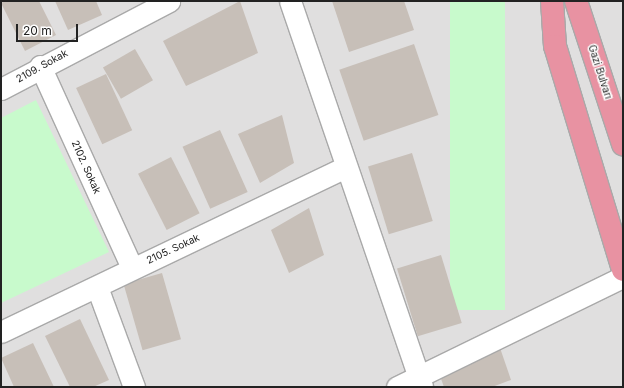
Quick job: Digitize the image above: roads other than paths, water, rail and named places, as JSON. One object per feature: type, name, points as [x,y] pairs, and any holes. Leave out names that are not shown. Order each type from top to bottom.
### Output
[{"type":"highway","points":[[552,1],[555,46],[623,270]]},
{"type":"highway","name":"Gazi Bulvarı","points":[[576,1],[623,144]]},
{"type":"street","name":"2109. Sokak","points":[[1,89],[40,66],[168,1]]},
{"type":"street","points":[[290,1],[345,167],[420,381]]},
{"type":"street","name":"2102. Sokak","points":[[40,66],[132,268]]},
{"type":"street","name":"2105. Sokak","points":[[1,332],[345,167]]},
{"type":"street","points":[[397,387],[420,381],[623,277]]},
{"type":"street","points":[[97,286],[134,387]]}]
